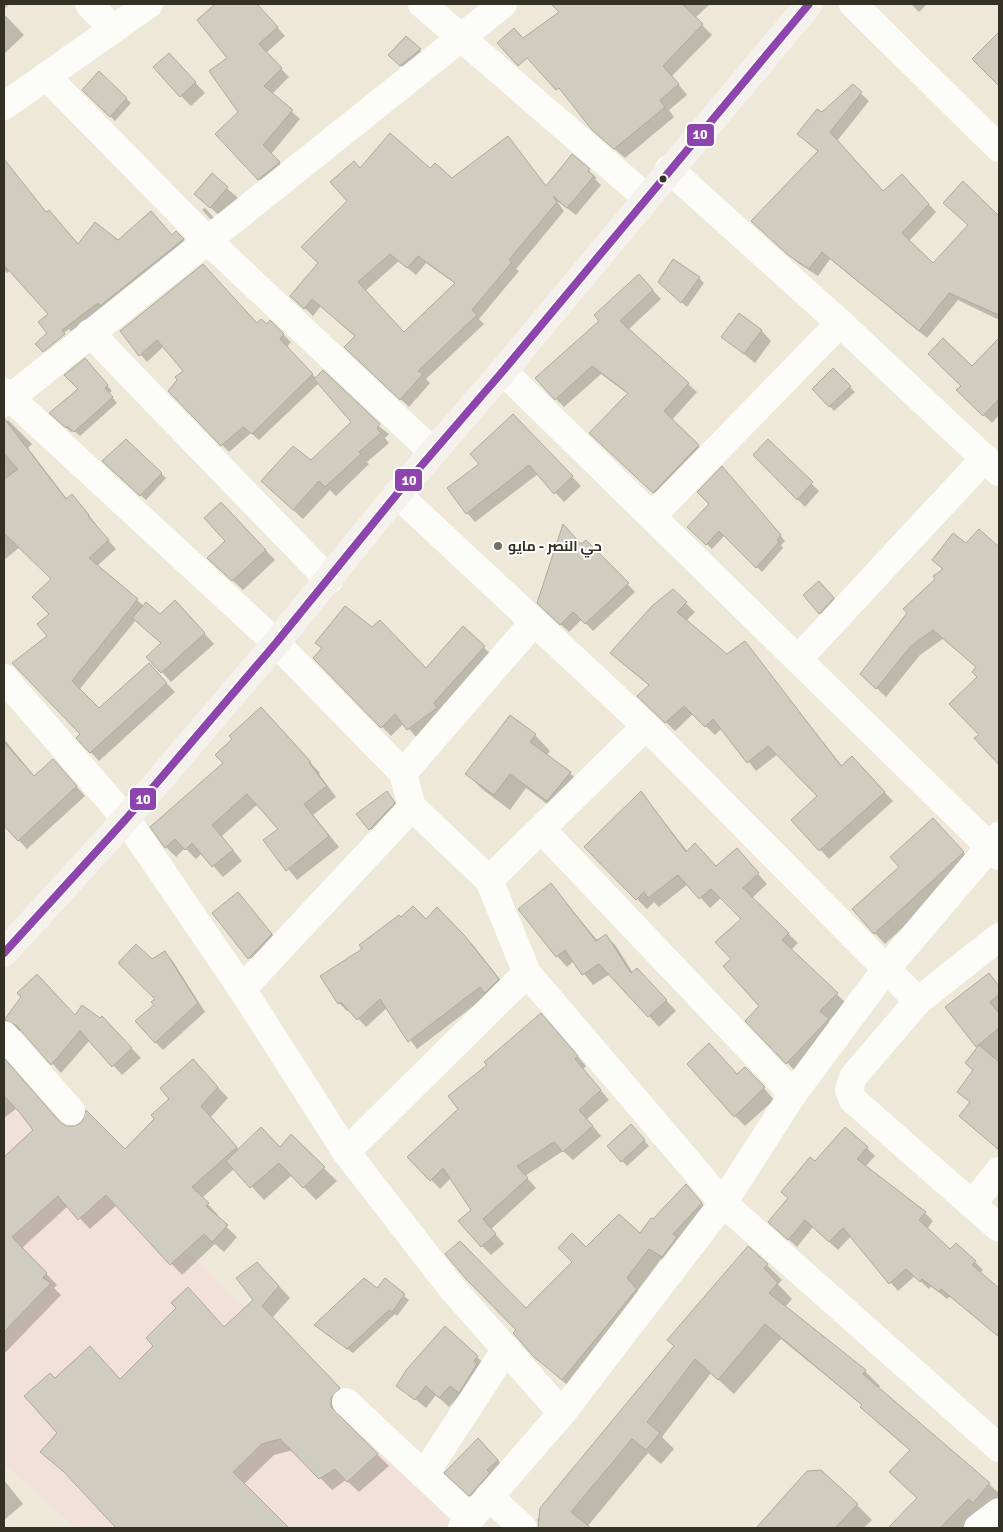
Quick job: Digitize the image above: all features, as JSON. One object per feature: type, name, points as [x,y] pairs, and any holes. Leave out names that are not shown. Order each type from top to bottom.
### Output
[{"type":"street","points":[[89,4],[113,29]]},
{"type":"street","points":[[4,106],[149,4]]},
{"type":"street","points":[[422,4],[462,36],[647,198]]},
{"type":"street","points":[[503,4],[6,398],[276,643],[403,773],[412,807],[489,880],[527,972],[723,1203],[999,1448]]},
{"type":"street","points":[[4,953],[126,819],[276,643],[397,494],[503,371],[809,4]]},
{"type":"street","points":[[853,4],[999,148]]},
{"type":"street","points":[[46,76],[207,240],[433,452]]},
{"type":"street","points":[[669,170],[840,323],[992,465],[798,658]]},
{"type":"street","points":[[652,516],[840,323]]},
{"type":"street","points":[[90,333],[329,580]]},
{"type":"street","points":[[346,1402],[424,1475],[466,1523],[562,1413],[723,1203],[793,1094],[886,969],[996,846],[798,658],[503,371]]},
{"type":"street","points":[[397,494],[646,726],[918,1001]]},
{"type":"street","points":[[403,773],[534,622]]},
{"type":"street","points":[[4,678],[126,819],[242,989],[346,1152],[450,1286],[562,1413]]},
{"type":"street","points":[[489,880],[646,726]]},
{"type":"street","points":[[242,989],[412,807]]},
{"type":"street","points":[[542,830],[793,1094]]},
{"type":"street","points":[[999,937],[918,1001],[853,1077],[849,1090],[853,1100],[999,1228]]},
{"type":"street","points":[[346,1152],[527,972]]},
{"type":"street","points":[[4,1035],[71,1111]]},
{"type":"street","points":[[972,1204],[999,1171]]},
{"type":"street","points":[[424,1475],[506,1349]]},
{"type":"street","points":[[489,1496],[523,1528]]},
{"type":"street","points":[[978,1528],[999,1512]]},
{"type":"shaded area","points":[[4,1061],[450,1522],[445,1528],[76,1528],[4,1464]]},
{"type":"building","points":[[215,4],[257,4],[278,27],[259,44],[282,68],[264,86],[293,110],[263,145],[280,162],[258,180],[215,134],[238,112],[209,71],[227,58],[197,20]]},
{"type":"building","points":[[551,4],[682,4],[703,24],[663,66],[679,84],[660,100],[665,107],[614,149],[592,130],[559,88],[556,90],[527,58],[518,66],[497,43],[514,28],[523,38],[559,12]]},
{"type":"building","points":[[999,32],[999,86],[972,59]]},
{"type":"building","points":[[406,36],[421,49],[400,66],[388,55]]},
{"type":"building","points":[[169,53],[196,82],[180,97],[153,67]]},
{"type":"building","points":[[99,71],[127,98],[110,117],[82,90]]},
{"type":"building","points":[[853,84],[862,92],[830,132],[883,191],[902,174],[929,204],[902,233],[933,263],[968,225],[943,203],[963,181],[999,216],[999,315],[949,293],[919,331],[822,252],[809,269],[788,255],[751,221],[818,151],[797,134],[817,109],[822,112]]},
{"type":"building","points":[[390,133],[430,168],[435,163],[452,178],[508,136],[546,186],[572,154],[590,169],[588,171],[594,176],[567,208],[553,196],[557,202],[509,260],[512,262],[472,310],[477,315],[418,371],[423,374],[400,400],[344,347],[355,336],[312,299],[304,309],[290,296],[318,263],[301,247],[347,201],[330,182],[354,161],[360,168]],"holes":[[[390,254],[407,268],[418,256],[455,283],[404,332],[358,282]]]},
{"type":"building","points":[[4,159],[46,212],[49,210],[78,244],[95,222],[118,240],[151,211],[172,235],[176,231],[184,239],[100,306],[98,303],[62,330],[65,334],[43,352],[35,344],[47,333],[38,322],[48,314],[4,265]]},
{"type":"building","points":[[212,173],[228,187],[210,208],[194,194]]},
{"type":"building","points":[[673,259],[700,277],[681,303],[658,282]]},
{"type":"building","points":[[203,264],[257,323],[261,319],[267,324],[270,320],[284,334],[280,339],[313,374],[252,434],[243,427],[221,446],[168,391],[177,380],[175,377],[183,371],[157,340],[139,356],[120,331]]},
{"type":"building","points":[[639,274],[653,290],[620,321],[689,383],[664,411],[699,445],[653,493],[589,433],[628,393],[592,366],[555,400],[535,378],[599,321],[594,315]]},
{"type":"building","points":[[739,313],[762,330],[744,354],[721,337]]},
{"type":"building","points":[[943,338],[972,366],[999,338],[999,399],[983,416],[956,390],[961,386],[928,354]]},
{"type":"building","points":[[85,358],[108,385],[105,388],[113,397],[74,432],[67,426],[66,428],[49,413],[78,389],[64,375]]},
{"type":"building","points":[[833,368],[851,386],[829,407],[812,389]]},
{"type":"building","points":[[323,370],[380,424],[377,428],[381,433],[359,452],[361,454],[325,487],[319,481],[293,510],[261,481],[293,446],[311,460],[351,422],[314,379]]},
{"type":"building","points":[[513,414],[573,476],[554,494],[529,465],[466,514],[447,488],[479,464],[470,454]]},
{"type":"building","points":[[4,418],[66,499],[72,494],[109,540],[89,558],[138,599],[72,681],[99,708],[149,663],[167,683],[90,753],[76,738],[80,734],[12,663],[47,636],[37,624],[49,614],[32,597],[51,579],[4,533],[4,479],[18,469],[4,454]]},
{"type":"building","points":[[126,439],[162,473],[140,496],[102,461]]},
{"type":"building","points":[[768,439],[813,482],[797,500],[753,455]]},
{"type":"building","points":[[722,466],[781,535],[777,540],[779,542],[756,568],[719,531],[706,545],[687,527],[709,504],[697,492]]},
{"type":"building","points":[[221,502],[266,550],[232,581],[207,558],[225,541],[204,518]]},
{"type":"building","points":[[563,524],[581,544],[586,540],[629,583],[585,624],[573,612],[560,625],[537,603]]},
{"type":"building","points":[[979,529],[999,547],[999,765],[974,738],[979,735],[949,704],[977,677],[972,672],[976,667],[933,630],[911,646],[876,689],[860,674],[907,613],[903,609],[935,579],[933,576],[943,569],[932,560],[953,533],[966,543]]},
{"type":"building","points":[[819,581],[834,598],[819,614],[803,595]]},
{"type":"building","points":[[673,589],[687,602],[677,612],[727,654],[745,641],[841,766],[852,756],[885,792],[819,851],[791,820],[817,796],[768,746],[747,763],[713,719],[705,727],[684,706],[665,723],[637,696],[649,685],[610,653],[652,606]]},
{"type":"building","points":[[175,600],[205,633],[161,673],[146,657],[161,643],[132,618],[146,602],[160,614]]},
{"type":"building","points":[[345,606],[372,627],[380,620],[426,668],[463,626],[485,646],[434,703],[437,708],[407,730],[395,714],[381,728],[313,658],[322,648],[315,643]]},
{"type":"building","points":[[261,707],[311,762],[309,763],[327,786],[304,804],[329,836],[286,871],[263,840],[278,829],[247,794],[212,825],[233,850],[212,867],[192,843],[185,850],[175,839],[165,848],[150,827],[223,763],[215,755],[232,739],[229,736]]},
{"type":"building","points":[[510,715],[536,734],[530,742],[571,772],[547,801],[510,774],[494,795],[465,774]]},
{"type":"building","points":[[4,742],[34,776],[53,759],[77,786],[18,841],[4,826]]},
{"type":"building","points":[[387,791],[395,803],[369,830],[356,814]]},
{"type":"building","points":[[641,791],[686,852],[695,843],[716,866],[737,848],[759,873],[743,888],[789,933],[782,940],[838,993],[820,1011],[829,1019],[786,1064],[745,1021],[759,1006],[723,966],[731,959],[715,942],[741,919],[711,889],[699,899],[678,875],[648,898],[644,892],[636,900],[584,847]]},
{"type":"building","points":[[933,818],[964,852],[874,934],[852,909],[899,867],[890,857]]},
{"type":"building","points":[[551,883],[596,941],[606,934],[631,973],[637,968],[667,1000],[648,1017],[599,964],[582,975],[565,950],[556,957],[518,909]]},
{"type":"building","points":[[238,892],[272,934],[248,959],[212,913]]},
{"type":"building","points":[[413,906],[426,919],[437,907],[465,936],[499,979],[485,993],[480,987],[408,1042],[380,999],[357,1020],[341,1002],[338,1004],[320,976],[362,949],[359,945],[399,915],[401,917]]},
{"type":"building","points":[[136,944],[152,959],[165,951],[198,1003],[155,1043],[135,1021],[154,1005],[151,1002],[155,999],[118,963]]},
{"type":"building","points":[[989,973],[999,986],[999,994],[990,1002],[999,1014],[999,1028],[976,1047],[945,1007]]},
{"type":"building","points":[[37,974],[75,1015],[82,1005],[100,1018],[102,1016],[132,1048],[112,1067],[80,1031],[51,1065],[16,1025],[4,1020],[21,997],[17,993]]},
{"type":"building","points":[[541,1013],[578,1056],[575,1059],[601,1090],[579,1110],[593,1126],[563,1152],[554,1142],[517,1166],[528,1178],[483,1219],[496,1234],[481,1247],[458,1221],[471,1210],[443,1168],[430,1181],[407,1157],[458,1109],[448,1096],[487,1065],[484,1062]]},
{"type":"building","points":[[709,1043],[737,1074],[745,1067],[765,1087],[734,1117],[687,1064]]},
{"type":"building","points":[[979,1045],[999,1062],[999,1150],[959,1116],[970,1102],[957,1092],[973,1070],[965,1063]]},
{"type":"building","points":[[4,1058],[60,1122],[66,1126],[75,1126],[82,1122],[86,1110],[125,1149],[154,1119],[151,1115],[169,1099],[160,1088],[193,1059],[218,1087],[201,1106],[237,1147],[192,1187],[209,1203],[206,1206],[228,1225],[212,1242],[204,1234],[170,1265],[106,1195],[78,1220],[58,1196],[12,1237],[47,1273],[43,1278],[51,1283],[4,1332],[4,1157],[33,1130],[4,1096]]},
{"type":"building","points":[[631,1124],[645,1140],[621,1162],[607,1146]]},
{"type":"building","points":[[261,1127],[280,1147],[291,1134],[325,1167],[303,1188],[279,1163],[250,1188],[226,1161]]},
{"type":"building","points":[[845,1127],[868,1147],[857,1159],[926,1212],[919,1220],[950,1249],[956,1243],[976,1261],[972,1265],[999,1288],[999,1337],[941,1289],[939,1292],[922,1279],[920,1282],[906,1269],[889,1284],[843,1228],[829,1242],[805,1220],[788,1240],[768,1222],[788,1198],[781,1192],[810,1157],[815,1161]]},
{"type":"building","points":[[686,1184],[702,1203],[673,1234],[677,1237],[662,1257],[649,1249],[627,1278],[637,1289],[562,1380],[534,1357],[513,1333],[516,1330],[466,1279],[445,1254],[460,1241],[526,1308],[572,1262],[558,1248],[572,1233],[586,1247],[619,1214],[640,1233],[651,1218],[653,1219]]},
{"type":"building","points":[[748,1246],[768,1264],[764,1268],[778,1283],[769,1293],[866,1370],[863,1374],[990,1483],[973,1503],[968,1499],[940,1528],[888,1528],[917,1498],[889,1472],[910,1450],[860,1407],[862,1405],[765,1324],[718,1380],[695,1359],[647,1422],[660,1433],[646,1450],[632,1439],[571,1512],[591,1528],[538,1528],[540,1508],[674,1346],[667,1340]]},
{"type":"building","points":[[257,1262],[279,1286],[262,1306],[340,1388],[331,1398],[331,1407],[378,1454],[347,1482],[335,1469],[319,1479],[280,1439],[262,1444],[233,1472],[289,1528],[116,1528],[64,1472],[40,1452],[57,1433],[24,1396],[50,1373],[55,1378],[90,1346],[120,1379],[153,1346],[146,1338],[176,1308],[171,1303],[188,1287],[224,1327],[253,1300],[236,1278]]},
{"type":"building","points":[[364,1278],[377,1288],[385,1278],[405,1294],[392,1312],[389,1310],[347,1349],[314,1325]]},
{"type":"building","points":[[445,1326],[478,1356],[474,1361],[477,1364],[459,1393],[450,1386],[439,1398],[426,1386],[415,1400],[396,1386],[407,1369]]},
{"type":"building","points":[[478,1438],[498,1460],[487,1470],[490,1473],[469,1496],[444,1473]]},
{"type":"building","points":[[821,1470],[858,1504],[835,1528],[756,1528],[807,1471]]},
{"type":"transit line","name":"10","points":[[4,953],[126,819],[276,643],[397,494],[503,371],[809,4]]},
{"type":"place","name":"حي النصر - مايو","points":[[498,546]]}]
